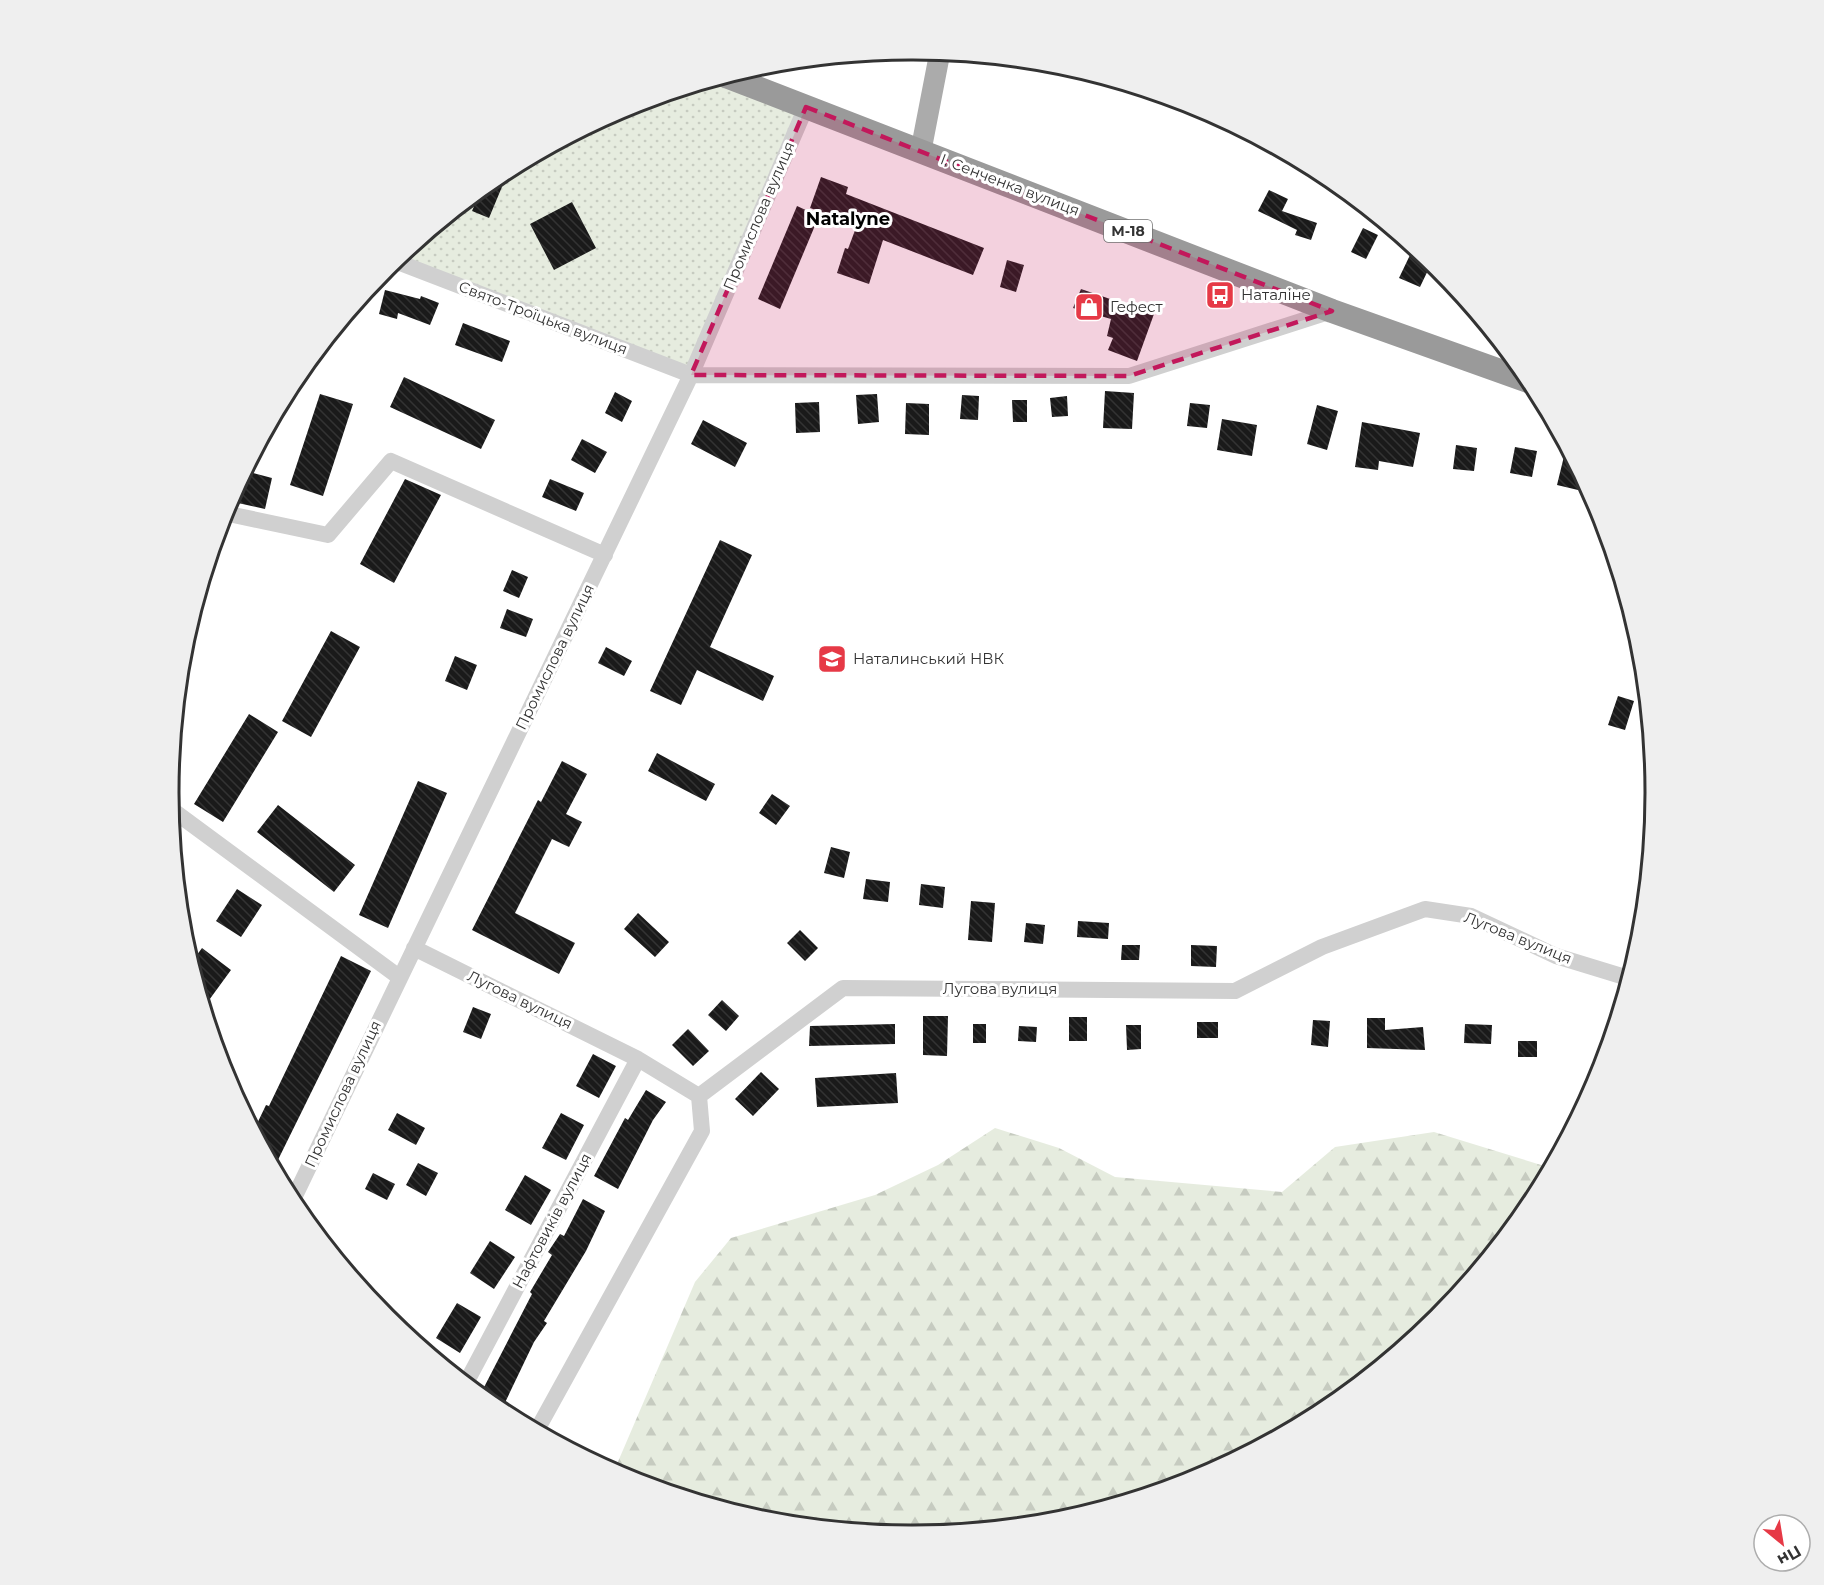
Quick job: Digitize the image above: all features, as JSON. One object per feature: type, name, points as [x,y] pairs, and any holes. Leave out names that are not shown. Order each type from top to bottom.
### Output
[{"type":"highway","name":"І. Сенченка вулиця","points":[[739,81],[1332,311],[1514,376]]},
{"type":"main road","points":[[921,150],[938,61]]},
{"type":"street","name":"Промислова вулиця","points":[[298,1190],[691,375],[806,107]]},
{"type":"street","name":"Свято-Троїцька вулиця","points":[[405,265],[691,375]]},
{"type":"street","points":[[691,375],[1130,376],[1332,311]]},
{"type":"street","points":[[234,515],[328,535],[391,461],[605,555]]},
{"type":"street","points":[[180,816],[399,977]]},
{"type":"street","name":"Лугова вулиця","points":[[414,948],[638,1059],[699,1096],[843,988],[1235,991],[1322,947],[1425,909],[1471,916],[1556,956],[1621,976]]},
{"type":"street","name":"Нафтовиків вулиця","points":[[469,1376],[638,1059]]},
{"type":"street","points":[[541,1424],[702,1131],[699,1096]]},
{"type":"highlighted area","points":[[806,107],[1332,311],[1129,376],[691,375]]},
{"type":"green space","points":[[739,81],[806,107],[691,375],[405,265],[466,211],[505,183],[546,158],[632,116],[677,99]]},
{"type":"green space","points":[[995,1128],[1059,1148],[1115,1177],[1282,1192],[1335,1147],[1434,1132],[1542,1166],[1493,1238],[1463,1275],[1395,1343],[1358,1374],[1319,1402],[1278,1427],[1192,1469],[1147,1486],[1102,1500],[1008,1519],[912,1525],[864,1523],[816,1519],[722,1500],[677,1486],[618,1462],[695,1282],[731,1238],[875,1195],[938,1165]]},
{"type":"building","points":[[821,177],[848,187],[846,194],[984,248],[973,275],[883,240],[869,284],[837,273],[845,248],[848,249],[857,225],[810,208]]},
{"type":"building","points":[[503,184],[489,218],[472,211],[475,205]]},
{"type":"building","points":[[1269,190],[1288,199],[1282,211],[1317,223],[1311,240],[1295,235],[1297,230],[1258,211]]},
{"type":"building","points":[[572,202],[596,248],[554,270],[530,224]]},
{"type":"building","points":[[797,206],[819,216],[780,309],[758,299]]},
{"type":"building","points":[[1363,228],[1378,235],[1366,259],[1351,252]]},
{"type":"building","points":[[1410,256],[1427,272],[1420,287],[1399,278]]},
{"type":"building","points":[[1007,260],[1024,265],[1016,292],[1000,287]]},
{"type":"building","points":[[1081,289],[1154,314],[1137,361],[1108,350],[1113,338],[1107,336],[1111,319],[1073,308]]},
{"type":"building","points":[[385,290],[420,299],[421,296],[439,303],[430,325],[398,313],[397,319],[379,314]]},
{"type":"building","points":[[463,323],[510,341],[502,362],[455,345]]},
{"type":"building","points":[[404,377],[495,420],[481,449],[390,407]]},
{"type":"building","points":[[1105,391],[1134,393],[1132,429],[1103,428]]},
{"type":"building","points":[[615,392],[632,401],[622,422],[605,413]]},
{"type":"building","points":[[320,394],[353,404],[323,496],[290,485]]},
{"type":"building","points":[[877,394],[879,422],[858,424],[856,395]]},
{"type":"building","points":[[962,395],[979,396],[978,420],[960,419]]},
{"type":"building","points":[[1067,396],[1068,416],[1052,417],[1050,398]]},
{"type":"building","points":[[1012,400],[1027,400],[1027,422],[1013,422]]},
{"type":"building","points":[[819,402],[820,432],[796,433],[795,403]]},
{"type":"building","points":[[906,403],[929,404],[929,435],[905,434]]},
{"type":"building","points":[[1190,403],[1210,405],[1207,428],[1187,426]]},
{"type":"building","points":[[1317,405],[1338,411],[1327,450],[1307,444]]},
{"type":"building","points":[[1222,419],[1257,425],[1252,456],[1217,450]]},
{"type":"building","points":[[703,420],[747,443],[735,467],[691,444]]},
{"type":"building","points":[[1362,422],[1420,433],[1413,467],[1379,461],[1378,470],[1355,467]]},
{"type":"building","points":[[582,439],[607,452],[595,473],[571,460]]},
{"type":"building","points":[[1456,445],[1477,448],[1474,471],[1453,469]]},
{"type":"building","points":[[1515,447],[1537,451],[1532,477],[1510,473]]},
{"type":"building","points":[[1563,459],[1578,490],[1557,485]]},
{"type":"building","points":[[253,473],[272,478],[265,509],[239,503]]},
{"type":"building","points":[[405,479],[441,495],[394,583],[360,564]]},
{"type":"building","points":[[550,479],[584,493],[576,511],[542,497]]},
{"type":"building","points":[[720,540],[752,555],[710,647],[774,676],[763,701],[697,670],[681,705],[650,691]]},
{"type":"building","points":[[512,570],[528,577],[519,598],[503,591]]},
{"type":"building","points":[[507,609],[533,619],[526,637],[500,628]]},
{"type":"building","points":[[331,631],[360,647],[311,737],[282,721]]},
{"type":"building","points":[[606,647],[632,661],[624,676],[598,663]]},
{"type":"building","points":[[455,656],[477,665],[467,690],[445,681]]},
{"type":"building","points":[[1618,696],[1634,701],[1625,730],[1608,725]]},
{"type":"building","points":[[249,714],[278,732],[223,822],[194,804]]},
{"type":"building","points":[[657,753],[715,784],[706,801],[648,771]]},
{"type":"building","points":[[562,761],[587,774],[566,814],[582,822],[569,847],[552,839],[515,913],[575,943],[559,974],[472,930],[538,800],[541,802]]},
{"type":"building","points":[[418,781],[447,793],[388,928],[359,915]]},
{"type":"building","points":[[772,794],[790,806],[776,825],[759,813]]},
{"type":"building","points":[[278,805],[355,865],[334,892],[257,832]]},
{"type":"building","points":[[831,847],[850,852],[844,878],[824,873]]},
{"type":"building","points":[[866,879],[890,882],[888,902],[863,899]]},
{"type":"building","points":[[921,884],[945,887],[943,908],[919,905]]},
{"type":"building","points":[[237,889],[262,905],[241,937],[216,921]]},
{"type":"building","points":[[971,901],[995,903],[992,942],[968,940]]},
{"type":"building","points":[[638,913],[669,942],[655,957],[624,929]]},
{"type":"building","points":[[1078,921],[1109,923],[1108,939],[1077,937]]},
{"type":"building","points":[[1026,923],[1045,925],[1043,944],[1024,942]]},
{"type":"building","points":[[800,930],[818,948],[805,961],[787,943]]},
{"type":"building","points":[[1122,945],[1140,945],[1139,960],[1121,960]]},
{"type":"building","points":[[1191,945],[1217,946],[1216,967],[1191,966]]},
{"type":"building","points":[[202,948],[231,970],[209,1000],[204,982],[198,954]]},
{"type":"building","points":[[341,956],[371,971],[278,1159],[258,1122],[266,1105],[269,1106]]},
{"type":"building","points":[[722,1000],[739,1016],[726,1031],[708,1015]]},
{"type":"building","points":[[473,1007],[491,1014],[481,1039],[463,1032]]},
{"type":"building","points":[[923,1016],[948,1016],[947,1056],[923,1055]]},
{"type":"building","points":[[1069,1017],[1087,1017],[1087,1041],[1069,1041]]},
{"type":"building","points":[[1367,1018],[1385,1018],[1385,1030],[1423,1027],[1425,1050],[1367,1048]]},
{"type":"building","points":[[1313,1020],[1330,1021],[1328,1047],[1311,1045]]},
{"type":"building","points":[[1197,1022],[1218,1022],[1218,1038],[1197,1038]]},
{"type":"building","points":[[895,1024],[895,1044],[809,1046],[810,1026]]},
{"type":"building","points":[[973,1024],[986,1024],[986,1043],[973,1043]]},
{"type":"building","points":[[1465,1024],[1492,1025],[1491,1044],[1464,1043]]},
{"type":"building","points":[[1126,1025],[1141,1025],[1141,1049],[1127,1050]]},
{"type":"building","points":[[1019,1026],[1037,1027],[1036,1042],[1018,1041]]},
{"type":"building","points":[[688,1029],[709,1051],[693,1066],[672,1045]]},
{"type":"building","points":[[1518,1041],[1537,1041],[1537,1057],[1518,1057]]},
{"type":"building","points":[[593,1054],[616,1066],[599,1098],[576,1086]]},
{"type":"building","points":[[761,1072],[779,1089],[753,1116],[735,1099]]},
{"type":"building","points":[[896,1073],[898,1103],[817,1107],[815,1078]]},
{"type":"building","points":[[646,1090],[666,1102],[653,1120],[618,1189],[594,1176],[625,1118],[628,1120]]},
{"type":"building","points":[[397,1113],[425,1128],[416,1145],[388,1130]]},
{"type":"building","points":[[561,1113],[584,1125],[566,1160],[542,1148]]},
{"type":"building","points":[[418,1163],[438,1173],[426,1196],[406,1185]]},
{"type":"building","points":[[373,1173],[395,1184],[387,1200],[365,1189]]},
{"type":"building","points":[[525,1175],[551,1190],[531,1225],[505,1210]]},
{"type":"building","points":[[583,1199],[605,1211],[586,1251],[544,1321],[547,1323],[534,1342],[505,1402],[484,1387],[532,1294],[530,1292],[552,1255],[548,1252],[560,1234],[564,1236]]},
{"type":"building","points":[[490,1241],[515,1257],[494,1289],[470,1273]]},
{"type":"building","points":[[457,1303],[481,1317],[460,1353],[436,1338]]},
{"type":"place","name":"Наталіне","points":[[1220,295]]},
{"type":"place","name":"Гефест","points":[[1089,307]]},
{"type":"place","name":"Наталинський НВК","points":[[832,659]]},
{"type":"district","name":"Natalyne","points":[[848,219]]}]
